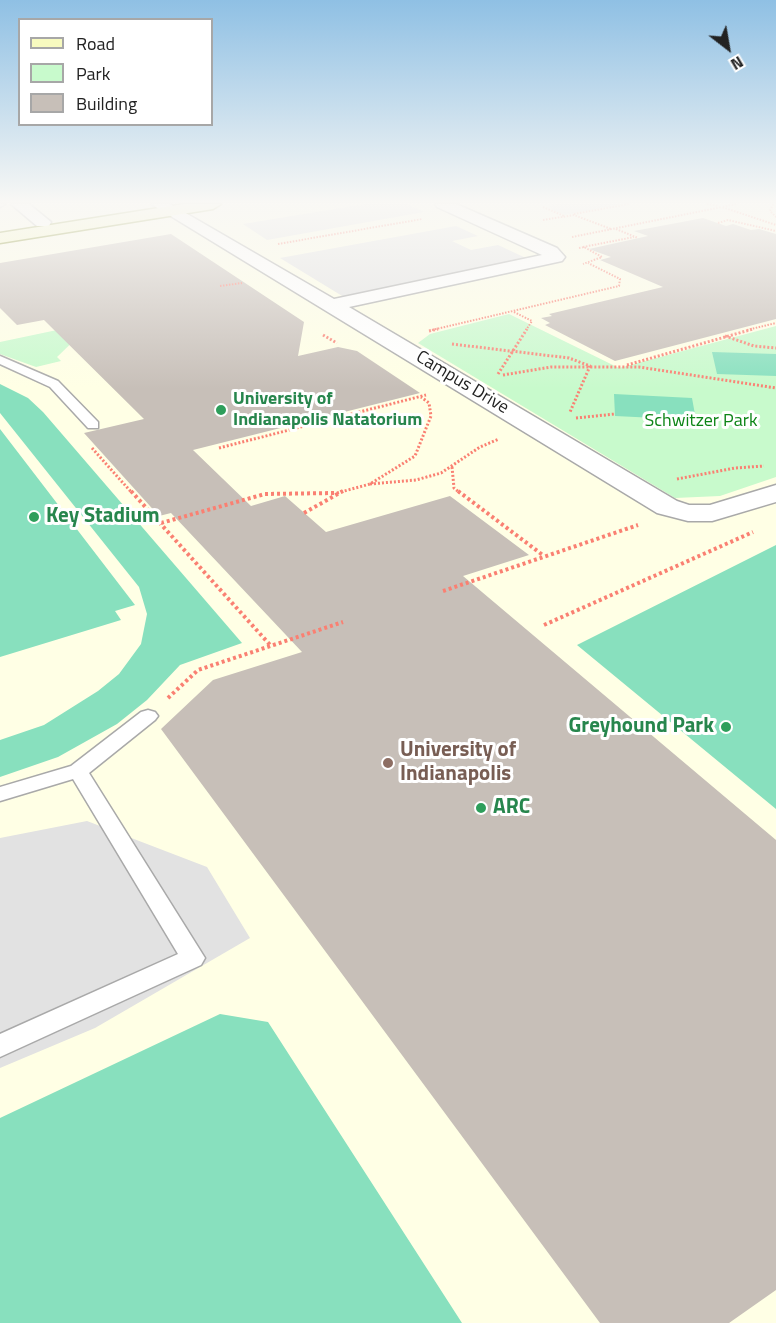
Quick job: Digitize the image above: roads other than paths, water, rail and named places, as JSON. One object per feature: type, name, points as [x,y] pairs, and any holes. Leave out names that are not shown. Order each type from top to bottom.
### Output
[{"type":"street","name":"Campus Drive","points":[[263,266],[675,511],[712,513],[776,493]]},
{"type":"street","points":[[332,305],[515,266]]},
{"type":"lane","points":[[0,360],[54,384],[93,425]]},
{"type":"lane","points":[[0,794],[78,771],[148,716]]},
{"type":"lane","points":[[0,1046],[193,958],[78,771]]},
{"type":"place","name":"University of Indianapolis Natatorium","points":[[221,410]]},
{"type":"place","name":"Key Stadium","points":[[34,517]]},
{"type":"place","name":"Greyhound Park","points":[[726,727]]},
{"type":"place","name":"University of Indianapolis","points":[[388,763]]},
{"type":"place","name":"ARC","points":[[481,808]]},
{"type":"park label","name":"Schwitzer Park","points":[[701,422]]}]
